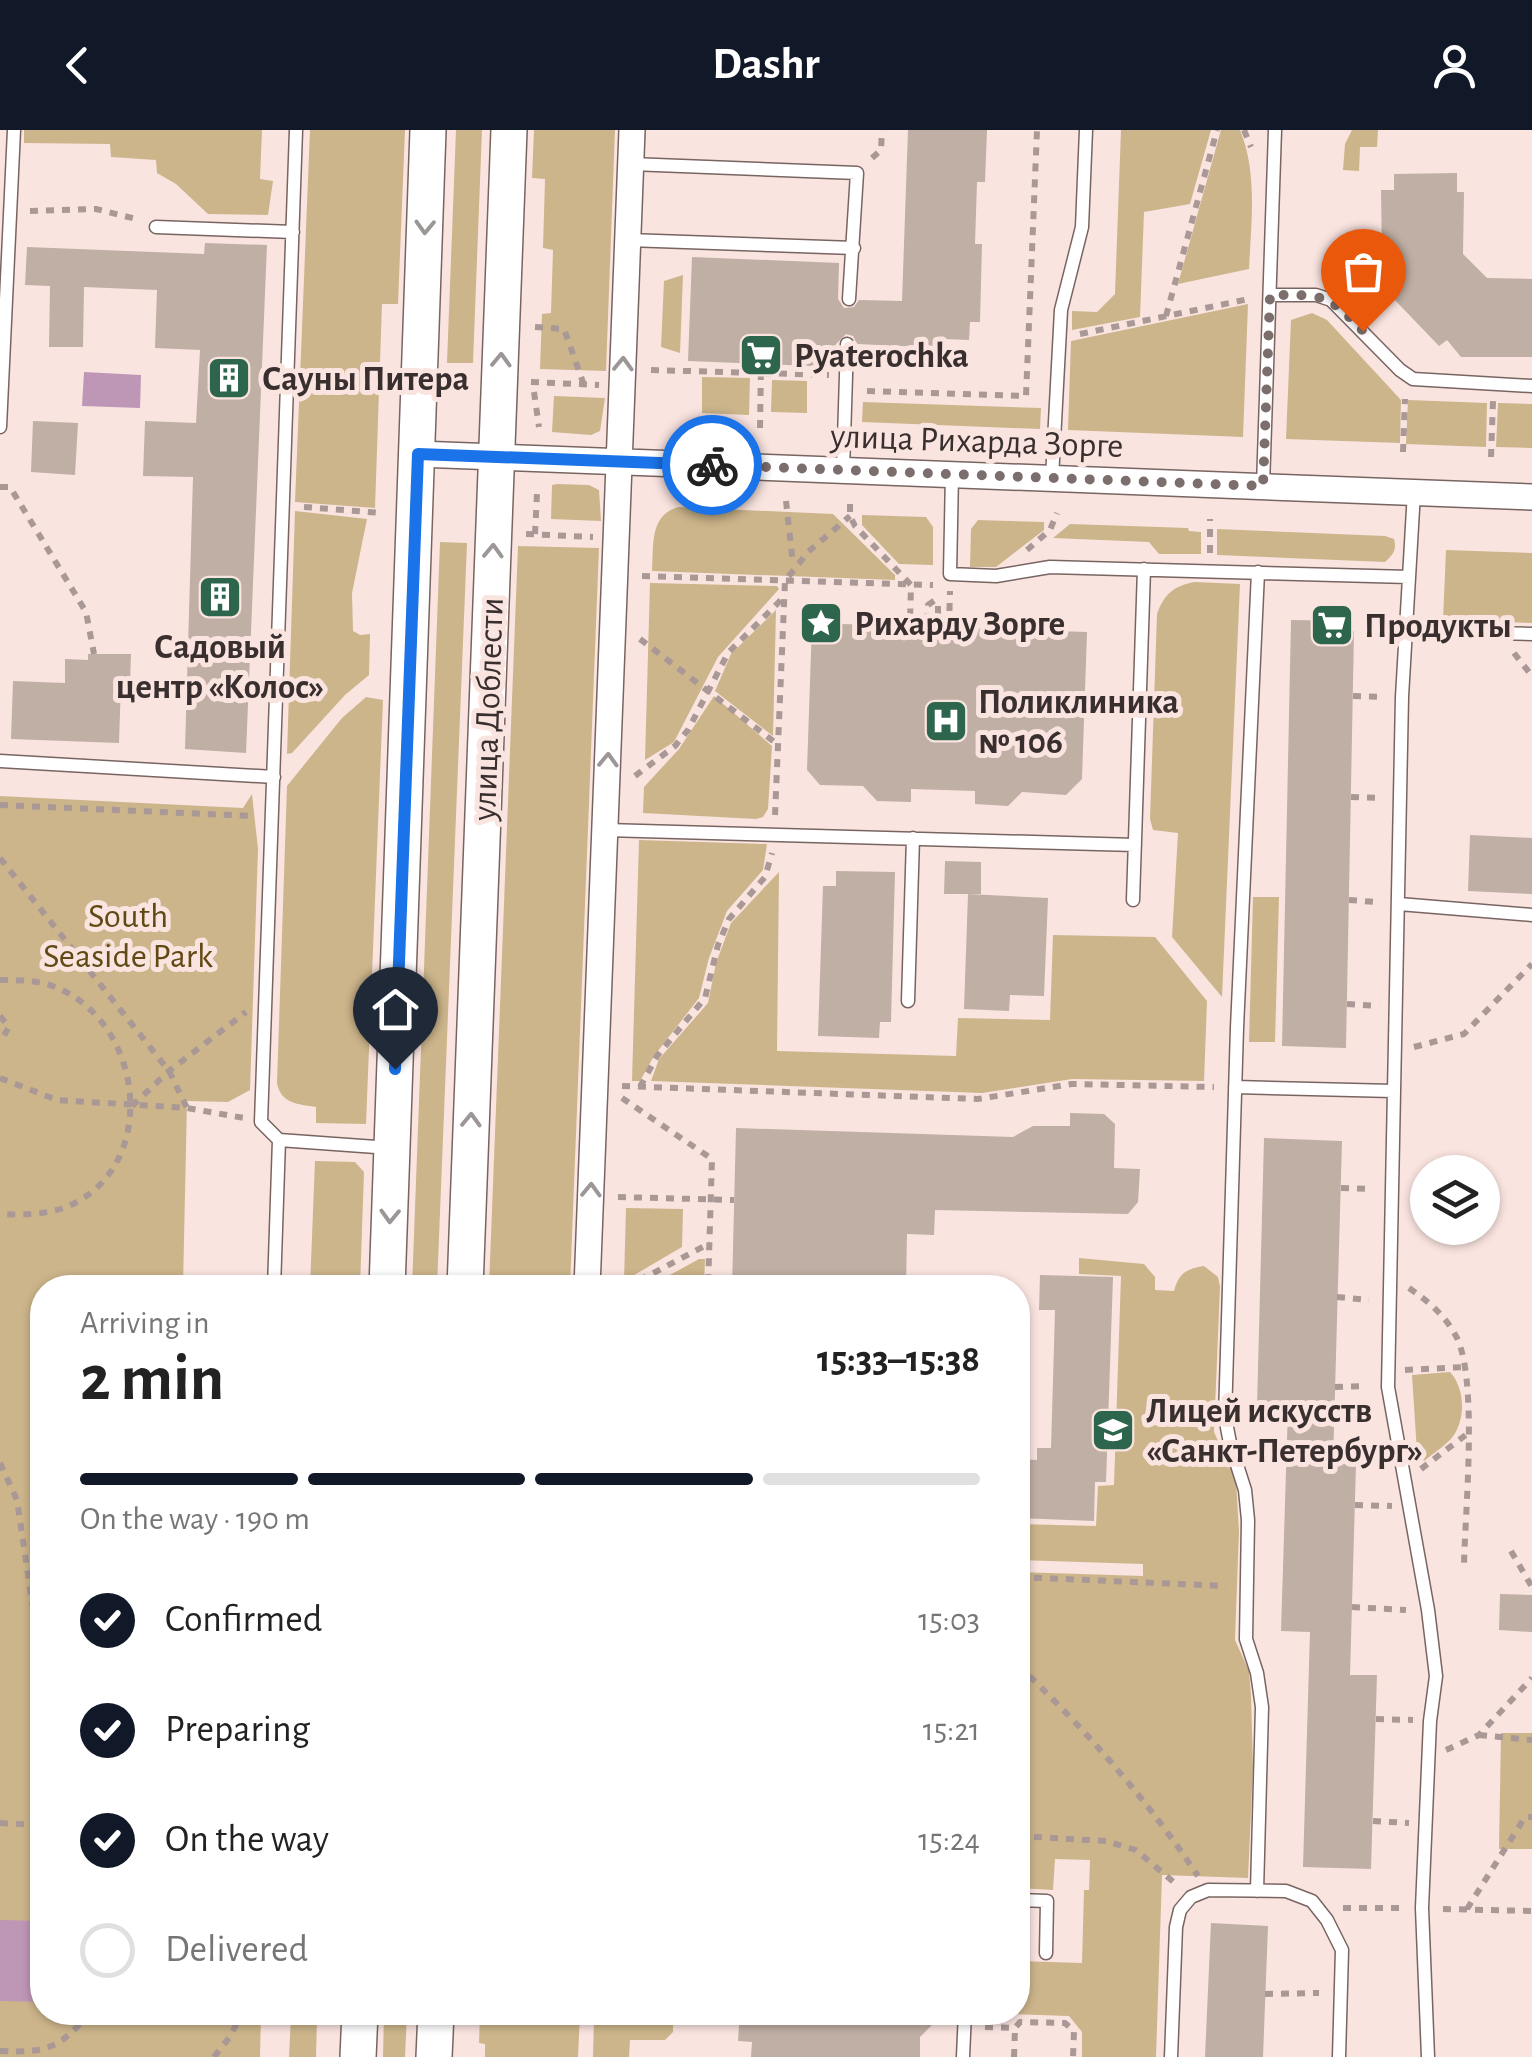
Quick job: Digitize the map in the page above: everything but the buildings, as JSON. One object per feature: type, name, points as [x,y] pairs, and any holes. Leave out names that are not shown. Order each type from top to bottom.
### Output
[{"type":"main road","points":[[387,1275],[428,130]]},
{"type":"main road","name":"улица Доблести","points":[[465,1275],[508,130]]},
{"type":"main road","points":[[358,2057],[359,2025]]},
{"type":"main road","points":[[434,2057],[435,2025]]},
{"type":"street","points":[[588,1275],[632,130]]},
{"type":"street","name":"улица Рихарда Зорге","points":[[418,454],[1532,496]]},
{"type":"lane","points":[[0,427],[14,130]]},
{"type":"lane","points":[[296,130],[262,1122],[279,1140],[392,1148]]},
{"type":"lane","points":[[1052,478],[1058,339],[1061,310],[1082,227],[1086,130]]},
{"type":"lane","points":[[1263,486],[1275,130]]},
{"type":"lane","points":[[631,164],[856,173],[850,299]]},
{"type":"lane","points":[[156,227],[293,232]]},
{"type":"lane","points":[[628,240],[854,248]]},
{"type":"lane","points":[[1270,295],[1316,295],[1332,300],[1412,379],[1532,386]]},
{"type":"lane","points":[[843,470],[847,344]]},
{"type":"lane","points":[[952,474],[950,574],[996,576],[1050,567],[1410,577]]},
{"type":"lane","points":[[1414,492],[1404,630],[1388,1386],[1436,1676],[1430,1721],[1422,1908],[1428,2057]]},
{"type":"lane","points":[[1133,900],[1144,569]]},
{"type":"lane","points":[[1256,1891],[1262,1707],[1257,1673],[1246,1640],[1245,1490],[1225,1416],[1258,572]]},
{"type":"lane","points":[[1404,630],[1532,634]]},
{"type":"lane","points":[[0,761],[274,777]]},
{"type":"lane","points":[[606,830],[1135,844]]},
{"type":"lane","points":[[908,1001],[913,838]]},
{"type":"lane","points":[[1398,904],[1532,915]]},
{"type":"lane","points":[[1236,1088],[1393,1091]]},
{"type":"lane","points":[[274,1275],[279,1140]]},
{"type":"lane","points":[[1171,2057],[1176,1926],[1180,1910],[1191,1896],[1208,1890],[1286,1891],[1312,1901],[1328,1920],[1342,1950],[1339,2057]]},
{"type":"lane","points":[[1030,1900],[1047,1901],[1046,1953]]},
{"type":"lane","points":[[963,2057],[964,2025]]},
{"type":"path","points":[[856,173],[881,150],[882,130]]},
{"type":"path","points":[[846,391],[1026,396],[1037,130]]},
{"type":"path","points":[[1166,316],[1217,130]]},
{"type":"path","points":[[10,215],[96,209],[156,227]]},
{"type":"path","points":[[1058,339],[1270,295]]},
{"type":"path","points":[[535,327],[564,329],[584,384]]},
{"type":"path","points":[[760,428],[761,368]]},
{"type":"path","points":[[651,370],[761,368],[846,376]]},
{"type":"path","points":[[1403,452],[1405,399],[1412,379]]},
{"type":"path","points":[[523,382],[605,386]]},
{"type":"path","points":[[532,382],[539,426]]},
{"type":"path","points":[[1491,456],[1493,398]]},
{"type":"path","points":[[0,487],[10,486],[86,612],[94,654]]},
{"type":"path","points":[[535,534],[537,493]]},
{"type":"path","points":[[786,501],[792,568]]},
{"type":"path","points":[[850,504],[850,516],[911,585],[910,622],[928,623],[928,605],[935,600],[938,623],[949,625],[949,608]]},
{"type":"path","points":[[284,506],[382,513]]},
{"type":"path","points":[[640,1087],[657,1056],[705,998],[728,919],[764,876],[771,860],[785,581],[792,568],[850,516]]},
{"type":"path","points":[[1209,570],[1210,519]]},
{"type":"path","points":[[518,534],[600,537]]},
{"type":"path","points":[[642,576],[966,586]]},
{"type":"path","points":[[634,776],[676,746],[728,653],[784,598]]},
{"type":"path","points":[[639,638],[778,745]]},
{"type":"path","points":[[0,804],[273,817]]},
{"type":"path","points":[[0,858],[169,1071],[187,1108]]},
{"type":"path","points":[[1394,1053],[1464,1034],[1532,964]]},
{"type":"path","points":[[0,980],[35,980],[62,990],[94,1014],[111,1036],[128,1075],[132,1106],[128,1135],[116,1166],[97,1188],[73,1205],[35,1215],[0,1214]]},
{"type":"path","points":[[132,1106],[169,1071],[266,996]]},
{"type":"path","points":[[0,1016],[8,1027],[0,1042]]},
{"type":"path","points":[[0,1078],[57,1100],[187,1108],[262,1122]]},
{"type":"path","points":[[622,1086],[978,1099],[1072,1084],[1236,1088]]},
{"type":"path","points":[[622,1098],[712,1159],[709,1275]]},
{"type":"path","points":[[1341,1188],[1392,1190]]},
{"type":"path","points":[[618,1197],[734,1200]]},
{"type":"path","points":[[649,1275],[710,1242]]},
{"type":"path","points":[[1391,1274],[1438,1310],[1458,1340],[1465,1367],[1468,1433],[1464,1565]]},
{"type":"path","points":[[1338,1297],[1391,1300]]},
{"type":"path","points":[[1389,1371],[1465,1367]]},
{"type":"path","points":[[1335,1386],[1388,1386]]},
{"type":"path","points":[[1405,1482],[1468,1433]]},
{"type":"path","points":[[0,1463],[17,1500],[30,1588]]},
{"type":"path","points":[[1355,1505],[1408,1506]]},
{"type":"path","points":[[1511,1551],[1532,1586]]},
{"type":"path","points":[[1030,1578],[1246,1588]]},
{"type":"path","points":[[1352,1608],[1428,1610]]},
{"type":"path","points":[[1030,1676],[1096,1744],[1166,1828],[1205,1886]]},
{"type":"path","points":[[1428,1758],[1479,1735],[1532,1678]]},
{"type":"path","points":[[1376,1719],[1430,1721]]},
{"type":"path","points":[[1479,1735],[1532,1740]]},
{"type":"path","points":[[1532,1817],[1525,1817],[1466,1910],[1532,1911]]},
{"type":"path","points":[[1373,1821],[1425,1824]]},
{"type":"path","points":[[0,1823],[30,1824]]},
{"type":"path","points":[[1030,1837],[1106,1841],[1136,1850],[1186,1893]]},
{"type":"path","points":[[1317,1907],[1422,1908]]},
{"type":"path","points":[[1265,1994],[1341,1993]]},
{"type":"path","points":[[1030,2022],[1065,2023],[1074,2031],[1073,2057]]},
{"type":"path","points":[[0,2051],[35,2052],[70,2037],[80,2025]]},
{"type":"path","points":[[214,2057],[236,2025]]},
{"type":"path","points":[[996,2025],[1015,2028]]},
{"type":"path","points":[[1014,2057],[1018,2025]]},
{"type":"green space","points":[[24,130],[262,130],[260,179],[273,181],[268,215],[208,214],[176,184],[157,173],[156,160],[111,157],[110,144],[24,143]]},
{"type":"green space","points":[[310,130],[405,130],[398,304],[382,304],[375,508],[295,502]]},
{"type":"green space","points":[[456,130],[482,130],[473,363],[447,363]]},
{"type":"green space","points":[[534,130],[615,130],[606,371],[540,369],[542,314],[551,313],[553,250],[543,248],[545,179],[532,178]]},
{"type":"green space","points":[[1121,130],[1211,130],[1190,204],[1144,212],[1140,317],[1072,330],[1072,311],[1097,312],[1115,294]]},
{"type":"green space","points":[[1221,130],[1240,130],[1246,147],[1252,199],[1249,269],[1178,284]]},
{"type":"green space","points":[[1352,130],[1378,130],[1377,147],[1360,147],[1359,171],[1343,170],[1345,144]]},
{"type":"green space","points":[[683,275],[680,353],[661,347],[664,281]]},
{"type":"green space","points":[[1248,304],[1243,437],[1068,430],[1071,341]]},
{"type":"green space","points":[[1312,313],[1327,320],[1401,400],[1400,443],[1286,439],[1291,320]]},
{"type":"green space","points":[[702,377],[750,378],[749,415],[702,413]]},
{"type":"green space","points":[[772,380],[807,381],[807,413],[771,412]]},
{"type":"green space","points":[[554,396],[605,398],[600,431],[591,435],[552,432]]},
{"type":"green space","points":[[1408,400],[1487,403],[1486,447],[1406,444]]},
{"type":"green space","points":[[863,402],[1041,408],[1040,429],[862,422]]},
{"type":"green space","points":[[1498,403],[1532,404],[1532,448],[1496,447]]},
{"type":"green space","points":[[552,485],[589,485],[599,490],[601,521],[551,519]]},
{"type":"green space","points":[[678,507],[833,514],[895,575],[895,580],[652,571],[658,524]]},
{"type":"green space","points":[[295,511],[367,519],[352,593],[353,631],[370,634],[369,675],[287,754]]},
{"type":"green space","points":[[862,515],[926,517],[933,527],[933,565],[899,564],[862,525]]},
{"type":"green space","points":[[978,520],[1044,522],[1044,530],[996,567],[970,567],[971,529]]},
{"type":"green space","points":[[1070,524],[1188,528],[1201,532],[1201,554],[1159,554],[1149,542],[1053,538]]},
{"type":"green space","points":[[1217,529],[1385,536],[1394,539],[1395,546],[1385,562],[1217,555]]},
{"type":"green space","points":[[440,542],[467,543],[437,1275],[412,1275]]},
{"type":"green space","points":[[518,546],[599,548],[570,1275],[489,1275]]},
{"type":"green space","points":[[1446,550],[1532,553],[1532,623],[1443,620]]},
{"type":"green space","points":[[1194,582],[1240,584],[1222,997],[1172,937],[1178,833],[1153,830],[1150,819],[1157,614],[1171,592]]},
{"type":"green space","points":[[650,583],[779,589],[718,657],[674,742],[645,760]]},
{"type":"green space","points":[[776,610],[773,736],[715,691],[731,654]]},
{"type":"green space","points":[[714,696],[772,746],[768,809],[756,819],[643,813],[644,787],[679,749]]},
{"type":"green space","points":[[366,697],[383,700],[366,1124],[316,1123],[316,1107],[286,1099],[277,1083],[287,786],[342,718]]},
{"type":"green space","name":"South Seaside Park","points":[[252,794],[258,849],[250,1090],[228,1102],[187,1101],[183,1275],[30,1275],[30,2025],[261,2025],[260,2057],[0,2057],[0,796],[243,808]]},
{"type":"green space","points":[[639,840],[767,844],[763,870],[727,911],[699,998],[654,1056],[640,1081],[632,1081]]},
{"type":"green space","points":[[779,872],[777,1051],[956,1056],[958,1018],[1050,1020],[1053,935],[1155,937],[1207,1001],[1204,1081],[1072,1079],[982,1093],[651,1081],[659,1059],[708,1003],[716,963],[731,923]]},
{"type":"green space","points":[[1253,897],[1279,897],[1275,1042],[1249,1042]]},
{"type":"green space","points":[[315,1161],[355,1162],[364,1172],[360,1275],[310,1275]]},
{"type":"green space","points":[[626,1208],[683,1209],[682,1247],[634,1275],[624,1275]]},
{"type":"green space","points":[[1079,1258],[1144,1264],[1155,1277],[1155,1290],[1174,1291],[1184,1273],[1204,1266],[1218,1277],[1220,1287],[1214,1432],[1236,1481],[1239,1531],[1235,1640],[1249,1671],[1251,1695],[1253,1768],[1248,1878],[1162,1875],[1156,2057],[1082,2057],[1082,2032],[1069,2016],[1030,2015],[1030,1961],[1082,1963],[1084,1890],[1089,1890],[1090,1860],[1055,1859],[1053,1890],[1030,1889],[1030,1572],[1143,1576],[1143,1564],[1030,1560],[1030,1524],[1096,1526],[1098,1486],[1114,1485],[1121,1276],[1079,1274]]},
{"type":"green space","points":[[699,1259],[705,1259],[704,1275],[670,1275]]},
{"type":"green space","points":[[1450,1372],[1461,1397],[1459,1425],[1450,1440],[1424,1461],[1417,1452],[1412,1375]]},
{"type":"green space","points":[[1501,1733],[1532,1733],[1532,1849],[1499,1849]]},
{"type":"green space","points":[[291,2025],[317,2025],[316,2057],[289,2057]]},
{"type":"green space","points":[[384,2025],[406,2025],[405,2057],[383,2057]]},
{"type":"green space","points":[[480,2025],[579,2025],[578,2057],[485,2057],[485,2044],[479,2043]]},
{"type":"green space","points":[[594,2025],[673,2025],[673,2032],[665,2040],[630,2040],[629,2057],[593,2057]]},
{"type":"shaded area","points":[[84,372],[141,375],[140,408],[82,406]]},
{"type":"shaded area","points":[[0,1920],[30,1921],[30,2002],[0,2001]]},
{"type":"way so far","points":[[712,465],[1263,486],[1270,295],[1316,295],[1332,300],[1363,331]]},
{"type":"place","name":"Pyaterochka","points":[[761,355]]},
{"type":"place","name":"Сауны Питера","points":[[229,378]]},
{"type":"place","name":"Садовый центр «Колос»","points":[[220,597]]},
{"type":"place","name":"Рихарду Зорге","points":[[821,623]]},
{"type":"place","name":"Продукты","points":[[1332,625]]},
{"type":"place","name":"Поликлиника № 106","points":[[946,721]]},
{"type":"place","name":"Лицей искусств «Санкт-Петербург»","points":[[1113,1430]]},
{"type":"route","points":[[395,1069],[418,454],[712,465]]}]
